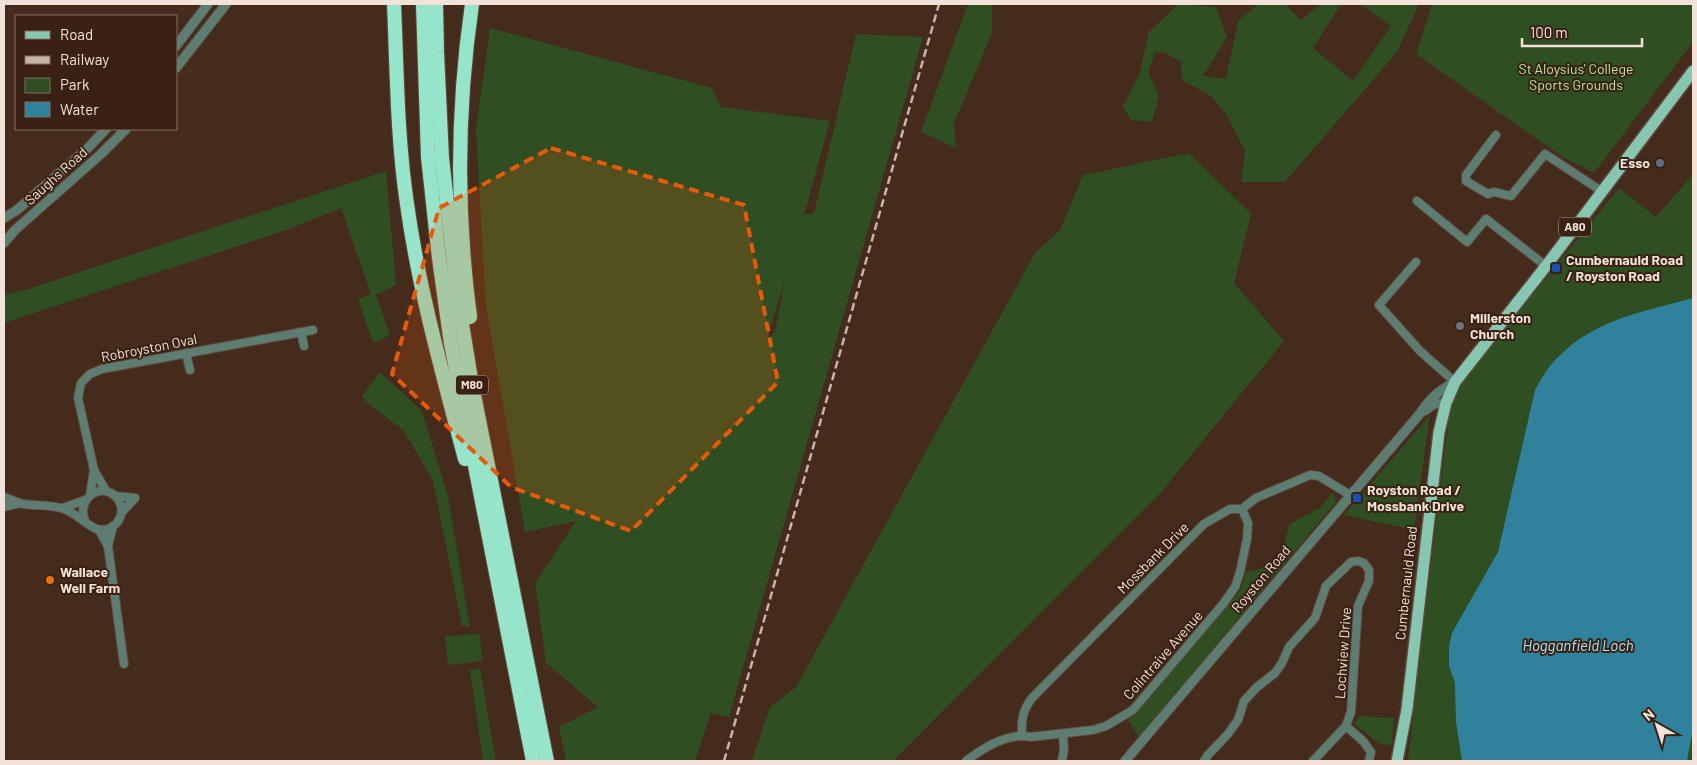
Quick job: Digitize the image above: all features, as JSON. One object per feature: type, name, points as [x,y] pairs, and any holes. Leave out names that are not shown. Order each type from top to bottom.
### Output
[{"type":"highway","points":[[394,4],[399,144],[415,257],[434,343],[496,573]]},
{"type":"highway","name":"M80","points":[[423,4],[428,157],[451,344],[533,761]]},
{"type":"highway","name":"M80","points":[[436,4],[440,133],[453,265],[472,385],[547,761]]},
{"type":"highway","points":[[472,4],[461,121],[462,232],[470,312],[497,509]]},
{"type":"main road","name":"Cumbernauld Road","points":[[1397,761],[1407,709],[1439,432],[1446,403],[1455,382],[1603,192],[1693,71]]},
{"type":"street","points":[[178,43],[208,4]]},
{"type":"street","points":[[178,65],[226,4]]},
{"type":"street","name":"Saughs Road","points":[[4,218],[17,210],[86,150],[105,130]]},
{"type":"street","name":"Saughs Road","points":[[4,243],[125,130]]},
{"type":"street","points":[[1496,135],[1466,175],[1466,181],[1488,194],[1494,192],[1511,196],[1545,154],[1603,192]]},
{"type":"street","points":[[1417,201],[1467,242],[1486,219],[1546,266]]},
{"type":"street","points":[[1416,262],[1379,305],[1420,350],[1455,382]]},
{"type":"street","name":"Robroyston Oval","points":[[94,470],[78,398],[81,383],[90,374],[102,369],[313,330]]},
{"type":"street","points":[[301,332],[304,346]]},
{"type":"street","points":[[186,353],[190,370]]},
{"type":"street","name":"Royston Road","points":[[1125,761],[1418,416],[1434,394],[1455,382]]},
{"type":"street","name":"Royston Road","points":[[1418,416],[1434,404],[1446,403]]},
{"type":"street","points":[[94,470],[106,491]]},
{"type":"street","points":[[85,521],[82,510],[88,497],[94,470]]},
{"type":"street","name":"Mossbank Drive","points":[[1022,735],[1021,720],[1024,708],[1032,698],[1204,524],[1230,509],[1242,509],[1256,498],[1310,475],[1319,476],[1350,495]]},
{"type":"street","points":[[4,497],[20,503],[64,508],[85,521],[92,528],[99,530],[108,529],[113,526],[122,512],[135,498],[116,496],[106,491],[97,491],[64,508]]},
{"type":"street","points":[[116,496],[122,512]]},
{"type":"street","points":[[4,507],[20,503]]},
{"type":"street","name":"Colintraive Avenue","points":[[966,761],[988,745],[1022,735],[1030,737],[1093,730],[1106,726],[1133,710],[1223,604],[1235,587],[1247,539],[1248,523],[1242,509]]},
{"type":"street","points":[[108,546],[113,526]]},
{"type":"street","points":[[99,530],[108,546],[124,664]]},
{"type":"street","name":"Lochview Drive","points":[[1204,761],[1238,720],[1244,701],[1257,687],[1275,673],[1289,647],[1315,618],[1326,586],[1351,562],[1358,560],[1364,562],[1369,570],[1369,581],[1358,606],[1351,712],[1346,726]]},
{"type":"street","points":[[1313,761],[1346,726],[1363,741],[1371,752],[1369,761]]},
{"type":"street","points":[[1062,761],[1064,750],[1063,734]]},
{"type":"highlighted area","points":[[551,148],[744,205],[778,382],[631,531],[511,487],[392,374],[439,208]]},
{"type":"green space","points":[[968,4],[992,4],[992,33],[954,123],[956,148],[921,132]]},
{"type":"green space","points":[[1178,4],[1216,7],[1227,38],[1203,76],[1226,79],[1238,21],[1257,5],[1286,5],[1301,20],[1321,4],[1341,4],[1313,48],[1353,81],[1391,26],[1361,4],[1419,4],[1397,52],[1285,182],[1241,182],[1245,151],[1226,114],[1211,96],[1182,80],[1181,61],[1162,52],[1155,53],[1148,72],[1159,96],[1152,122],[1131,120],[1123,107],[1140,72],[1149,32]]},
{"type":"green space","name":"St Aloysius' College Sports Grounds","points":[[1432,4],[1693,4],[1693,42],[1594,173],[1564,158],[1416,54]]},
{"type":"green space","points":[[490,28],[712,88],[721,107],[830,121],[804,215],[814,213],[856,34],[923,37],[729,717],[711,713],[695,761],[566,761],[559,727],[598,707],[546,663],[535,583],[576,521],[525,532],[486,306],[476,130]],"holes":[[[785,279],[775,332],[767,340]]]},
{"type":"green space","points":[[1189,153],[1251,214],[1234,283],[1284,341],[1163,490],[893,761],[752,761],[770,707],[796,687],[1035,253],[1060,230],[1083,175]]},
{"type":"green space","points":[[386,171],[396,285],[376,295],[390,335],[373,343],[358,299],[371,294],[341,208],[286,230],[4,323],[6,294],[25,290]]},
{"type":"green space","name":"Hogganfield Loch","points":[[1693,174],[1693,761],[1408,761],[1449,418],[1459,384],[1619,188],[1656,217]]},
{"type":"green space","points":[[380,372],[422,411],[448,496],[470,627],[462,626],[433,481],[404,431],[365,401],[362,396]]},
{"type":"green space","points":[[1430,415],[1414,530],[1344,515]]},
{"type":"green space","points":[[1333,492],[1336,502],[1139,737],[1128,720],[1240,591],[1246,572],[1280,564],[1289,524],[1321,507]]},
{"type":"green space","points":[[480,634],[482,661],[448,665],[445,636]]},
{"type":"green space","points":[[480,668],[496,761],[483,761],[470,670]]},
{"type":"green space","points":[[1359,716],[1394,718],[1392,745],[1380,744],[1354,724]]},
{"type":"water","name":"Hogganfield Loch","points":[[1693,298],[1693,729],[1687,761],[1462,761],[1456,722],[1455,683],[1449,666],[1449,647],[1452,633],[1498,552],[1535,390],[1549,367],[1564,351],[1580,338],[1597,328],[1634,314]]},
{"type":"railway","points":[[724,761],[939,4]]},
{"type":"place","name":"Esso","points":[[1660,163]]},
{"type":"place","name":"Cumbernauld Road / Royston Road","points":[[1556,268]]},
{"type":"place","name":"Millerston Church","points":[[1460,326]]},
{"type":"place","name":"Royston Road / Mossbank Drive","points":[[1357,498]]},
{"type":"place","name":"Wallace Well Farm","points":[[50,580]]}]
